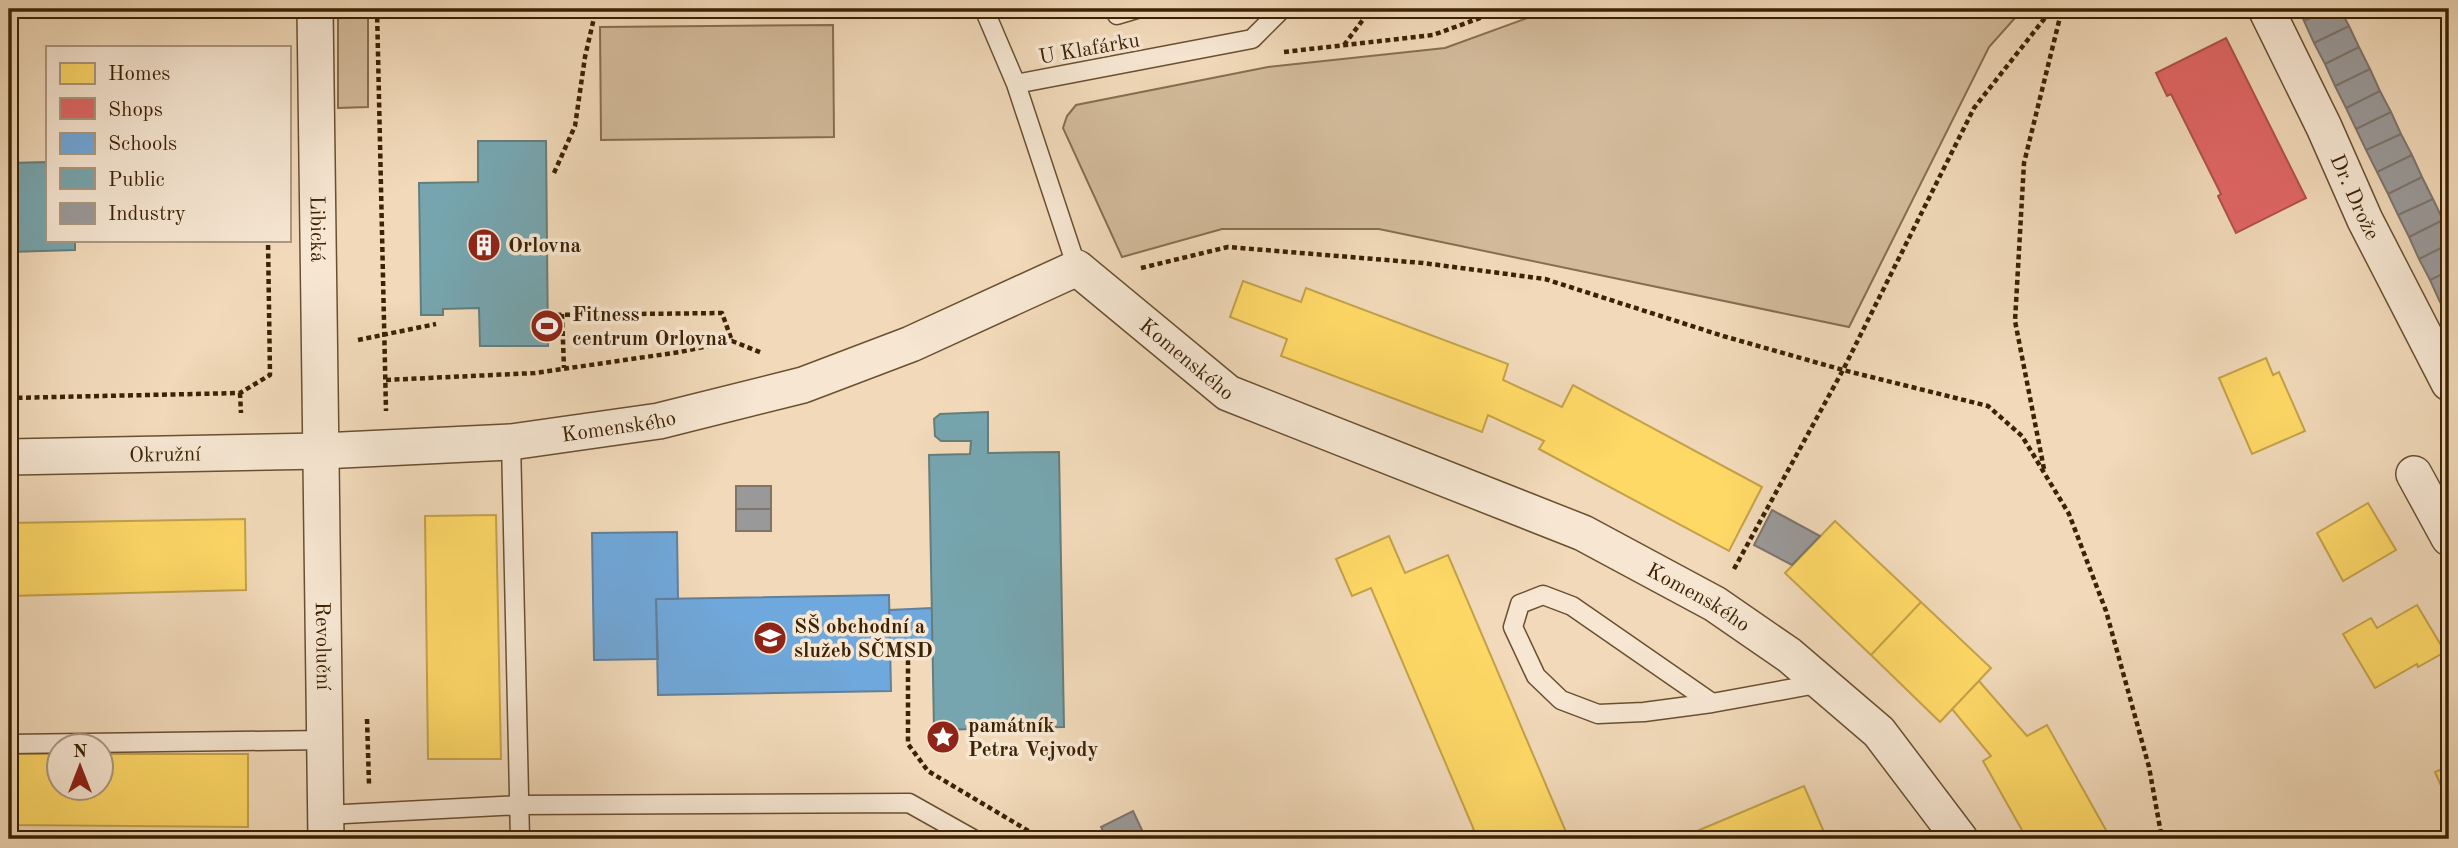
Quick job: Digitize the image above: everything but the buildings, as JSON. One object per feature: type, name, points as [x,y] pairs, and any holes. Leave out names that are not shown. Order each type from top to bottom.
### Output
[{"type":"street","name":"Libická","points":[[315,9],[321,451]]},
{"type":"street","name":"Dr. Drože","points":[[2266,9],[2324,127],[2365,220],[2449,383]]},
{"type":"street","name":"Komenského","points":[[321,451],[511,442],[659,421],[803,385],[911,344],[1077,268],[1228,393],[1583,533],[1715,604],[1789,654],[1880,732],[1960,839]]},
{"type":"street","name":"Okružní","points":[[9,457],[321,451]]},
{"type":"street","name":"Revoluční","points":[[321,451],[326,827]]},
{"type":"street","points":[[2414,474],[2449,538]]},
{"type":"lane","name":"U Klafárku","points":[[984,9],[1016,84],[1077,268]]},
{"type":"lane","points":[[1117,15],[1137,9]]},
{"type":"lane","name":"U Klafárku","points":[[1016,84],[1252,39],[1282,9]]},
{"type":"lane","points":[[511,442],[520,839]]},
{"type":"lane","points":[[1712,703],[1572,606],[1543,595],[1520,604],[1513,627],[1536,676],[1561,700],[1598,714],[1644,712],[1712,703],[1822,683]]},
{"type":"lane","points":[[9,744],[324,740]]},
{"type":"lane","points":[[326,827],[520,805],[909,803],[973,839]]},
{"type":"path","points":[[9,11],[44,9]]},
{"type":"path","points":[[61,9],[276,9]]},
{"type":"path","points":[[377,9],[386,380],[535,373],[680,352],[732,341],[722,313],[548,314]]},
{"type":"path","points":[[554,173],[575,126],[585,57],[596,9]]},
{"type":"path","points":[[1343,46],[1371,9]]},
{"type":"path","points":[[1284,52],[1433,35],[1505,9]]},
{"type":"path","points":[[1749,542],[1843,370],[1974,108],[2052,9]]},
{"type":"path","points":[[2045,475],[2015,321],[2024,163],[2062,9]]},
{"type":"path","points":[[9,398],[240,393],[270,375],[268,242]]},
{"type":"path","points":[[1077,268],[1148,268],[1228,247],[1450,266],[1545,279],[1723,336],[1843,370],[1988,406],[2022,436],[2069,514],[2106,611],[2149,767],[2162,839]]},
{"type":"path","points":[[562,314],[564,368]]},
{"type":"path","points":[[385,335],[436,324]]},
{"type":"path","points":[[908,660],[908,744],[928,771],[1042,839]]},
{"type":"shaded area","points":[[1552,9],[2023,9],[1989,47],[1849,327],[1379,229],[1222,229],[1122,257],[1063,128],[1067,116],[1076,105],[1268,67],[1445,48]]},
{"type":"shaded area","points":[[338,13],[368,13],[368,107],[338,108]]},
{"type":"shaded area","points":[[833,25],[834,137],[601,140],[600,27]]},
{"type":"place","name":"Orlovna","points":[[484,245]]},
{"type":"place","name":"Fitness centrum Orlovna","points":[[547,326]]},
{"type":"place","name":"SŠ obchodní a služeb SČMSD","points":[[770,638]]},
{"type":"place","name":"památník Petra Vejvody","points":[[943,737]]}]
